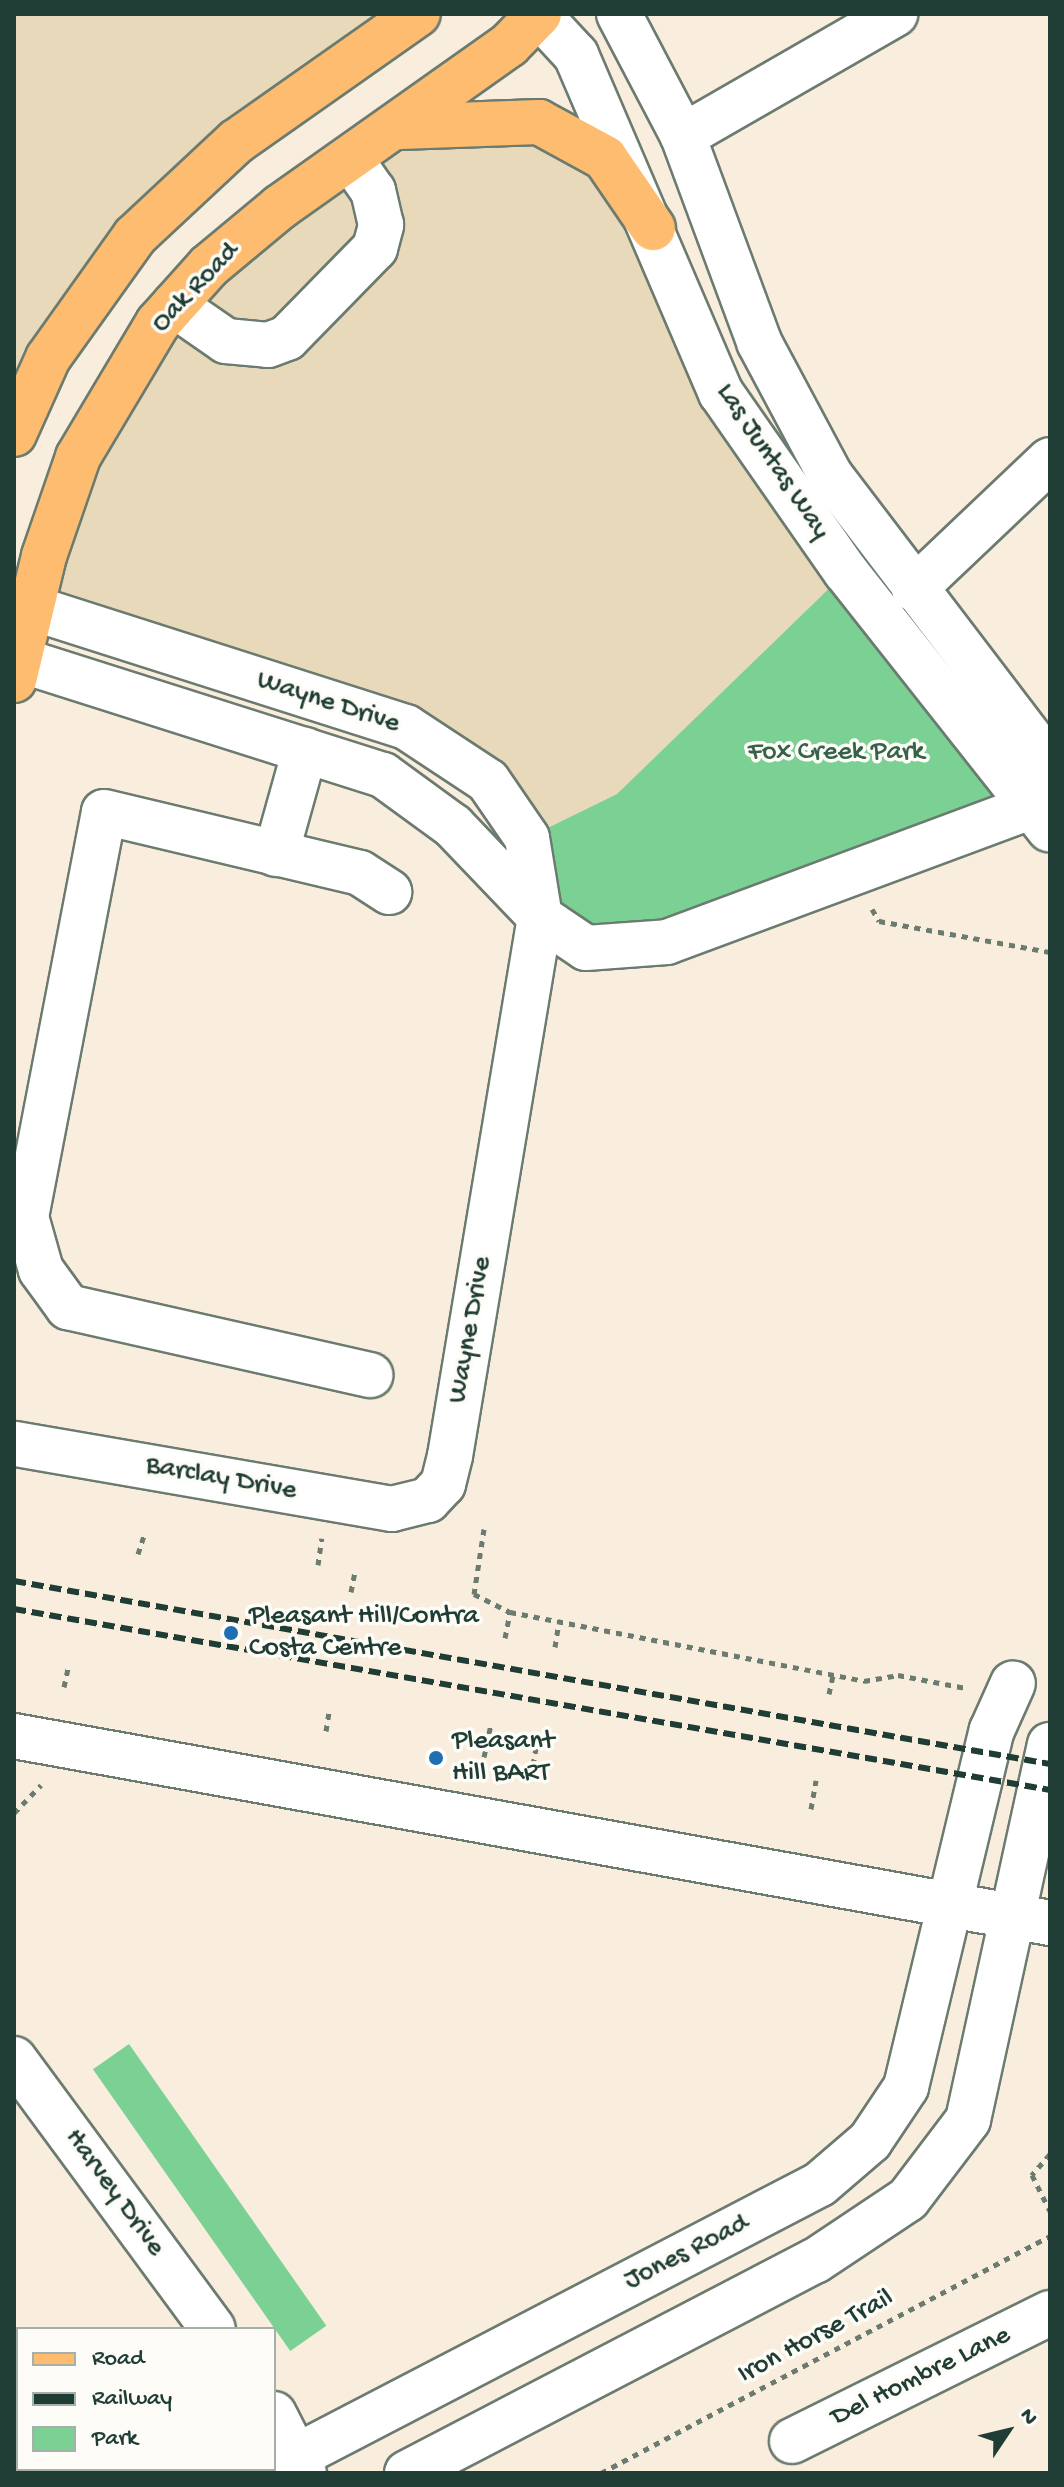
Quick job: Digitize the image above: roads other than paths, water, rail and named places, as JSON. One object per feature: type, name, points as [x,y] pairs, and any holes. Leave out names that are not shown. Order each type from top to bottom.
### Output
[{"type":"main road","points":[[14,434],[48,358],[135,236],[237,141],[418,14]]},
{"type":"main road","name":"Oak Road","points":[[16,666],[23,605],[78,457],[113,388],[174,305],[256,226],[509,45],[538,14]]},
{"type":"main road","points":[[393,128],[485,119],[539,122],[605,158],[653,228]]},
{"type":"street","name":"Las Juntas Way","points":[[538,14],[576,55],[653,228],[721,393],[846,572],[1044,810]]},
{"type":"street","name":"Las Juntas Way","points":[[619,14],[683,136],[787,399],[830,475],[1050,764]]},
{"type":"street","points":[[683,136],[895,14]]},
{"type":"street","points":[[174,305],[226,341],[268,345],[287,338],[375,248],[381,225],[373,191],[350,158]]},
{"type":"street","points":[[914,589],[968,543],[1050,460]]},
{"type":"street","name":"Wayne Drive","points":[[23,605],[406,727],[488,781],[527,838],[540,917],[450,1456],[443,1484],[428,1500]]},
{"type":"street","name":"Wayne Drive","points":[[16,666],[383,775],[453,826],[540,917]]},
{"type":"street","points":[[276,854],[305,750]]},
{"type":"street","points":[[540,917],[586,948],[629,950],[1044,810]]},
{"type":"street","points":[[370,1375],[68,1307],[41,1270],[20,1216],[104,812],[360,873],[389,892]]},
{"type":"street","name":"Barclay Drive","points":[[14,1444],[392,1509],[428,1500]]},
{"type":"street","name":"Jones Road","points":[[282,2468],[614,2273],[820,2184],[870,2141],[906,2087],[992,1730],[1010,1689]]},
{"type":"street","points":[[14,1736],[951,1908],[1032,1920]]},
{"type":"street","points":[[407,2473],[815,2261],[908,2199],[968,2120],[1032,1920],[1050,1745]]},
{"type":"street","name":"Harvey Drive","points":[[14,2059],[212,2327]]},
{"type":"street","points":[[614,2273],[647,2347]]},
{"type":"street","name":"Del Hombre Lane","points":[[792,2441],[1050,2313]]},
{"type":"street","points":[[276,2428],[282,2468]]},
{"type":"railway","points":[[14,1581],[1050,1764]]},
{"type":"railway","points":[[14,1609],[1050,1790]]},
{"type":"place","name":"Pleasant Hill/Contra Costa Centre","points":[[231,1633]]},
{"type":"place","name":"Pleasant Hill BART","points":[[436,1758]]},
{"type":"park label","name":"Fox Creek Park","points":[[836,753]]}]
